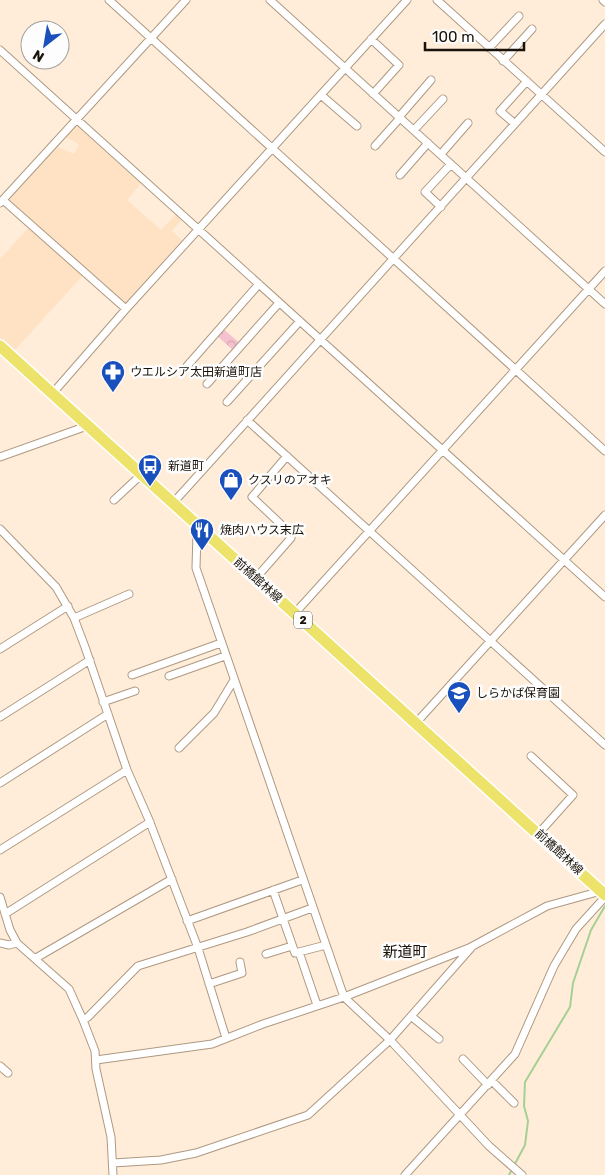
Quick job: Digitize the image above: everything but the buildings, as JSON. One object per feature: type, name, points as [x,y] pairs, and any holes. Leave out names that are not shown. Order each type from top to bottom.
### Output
[{"type":"main road","name":"前橋館林線","points":[[0,346],[539,833],[604,894]]},
{"type":"street","points":[[109,0],[605,451]]},
{"type":"street","points":[[126,309],[2,201],[186,0]]},
{"type":"street","points":[[270,0],[605,304]]},
{"type":"street","points":[[52,394],[126,309],[322,96],[407,0]]},
{"type":"street","points":[[437,0],[605,152]]},
{"type":"street","points":[[489,48],[519,16]]},
{"type":"street","points":[[173,503],[605,24]]},
{"type":"street","points":[[503,61],[532,29]]},
{"type":"street","points":[[371,39],[399,65],[373,94]]},
{"type":"street","points":[[0,50],[605,597]]},
{"type":"street","points":[[375,146],[431,80]]},
{"type":"street","points":[[515,124],[500,111],[527,81]]},
{"type":"street","points":[[322,96],[356,126]]},
{"type":"street","points":[[414,130],[443,99]]},
{"type":"street","points":[[441,154],[468,123]]},
{"type":"street","points":[[400,175],[428,143]]},
{"type":"street","points":[[441,207],[425,192],[451,164]]},
{"type":"street","points":[[294,613],[605,271]]},
{"type":"street","points":[[187,366],[259,284]]},
{"type":"street","points":[[207,384],[279,302]]},
{"type":"street","points":[[227,402],[300,321]]},
{"type":"street","points":[[247,420],[605,745]]},
{"type":"street","points":[[0,457],[87,426]]},
{"type":"street","points":[[256,578],[291,538],[288,530],[252,497],[287,456]]},
{"type":"street","points":[[114,500],[142,474]]},
{"type":"street","points":[[416,723],[605,516]]},
{"type":"street","points":[[199,526],[196,568],[302,880],[344,997],[390,1040],[460,1115],[510,1166],[522,1175]]},
{"type":"street","points":[[0,529],[56,587],[74,618],[127,770],[150,822],[198,948],[226,1038]]},
{"type":"street","points":[[74,618],[129,594]]},
{"type":"street","points":[[0,649],[68,606]]},
{"type":"street","points":[[132,675],[221,643]]},
{"type":"street","points":[[169,676],[225,656]]},
{"type":"street","points":[[0,717],[90,660]]},
{"type":"street","points":[[179,748],[214,713],[234,680]]},
{"type":"street","points":[[104,702],[135,691]]},
{"type":"street","points":[[0,784],[108,714]]},
{"type":"street","points":[[531,756],[573,795],[539,833]]},
{"type":"street","points":[[0,850],[127,770]]},
{"type":"street","points":[[5,914],[150,822]]},
{"type":"street","points":[[36,958],[172,879]]},
{"type":"street","points":[[187,921],[302,880]]},
{"type":"street","points":[[273,890],[295,953],[326,945]]},
{"type":"street","points":[[96,1060],[212,1044],[317,1005],[344,997],[472,946],[547,906],[604,894]]},
{"type":"street","points":[[405,1175],[515,1054],[554,966],[576,929],[604,894]]},
{"type":"street","points":[[0,897],[10,930],[17,942],[69,989],[83,1020],[95,1051],[96,1069],[112,1138],[113,1175]]},
{"type":"street","points":[[83,1020],[138,966],[283,920],[312,908]]},
{"type":"street","points":[[0,942],[9,945],[17,942]]},
{"type":"street","points":[[266,954],[292,946]]},
{"type":"street","points":[[113,1163],[161,1160],[196,1153],[308,1115],[390,1040],[472,946]]},
{"type":"street","points":[[299,952],[317,1005]]},
{"type":"street","points":[[209,984],[242,973],[240,962]]},
{"type":"street","points":[[411,1016],[439,1039]]},
{"type":"street","points":[[463,1059],[514,1103]]},
{"type":"street","points":[[0,1066],[8,1073]]},
{"type":"street","points":[[508,1175],[510,1166]]},
{"type":"shaded area","points":[[76,122],[143,181],[127,200],[161,230],[177,213],[183,218],[172,231],[184,242],[128,304],[125,304],[74,258],[70,263],[84,274],[14,351],[0,338],[0,259],[30,226],[7,199],[54,145],[74,154],[79,144],[64,136]]},
{"type":"green space","points":[[221,327],[242,345],[235,352],[215,334]]},
{"type":"waterway","points":[[509,1175],[525,1145],[528,1121],[524,1106],[525,1082],[570,1007],[573,983],[591,930],[605,906]]},
{"type":"place","name":"ウエルシア太田新道町店","points":[[113,393]]},
{"type":"place","name":"新道町","points":[[150,487]]},
{"type":"place","name":"クスリのアオキ","points":[[231,501]]},
{"type":"place","name":"焼肉ハウス末広","points":[[202,551]]},
{"type":"place","name":"しらかば保育園","points":[[459,714]]},
{"type":"district","name":"新道町","points":[[405,952]]}]
